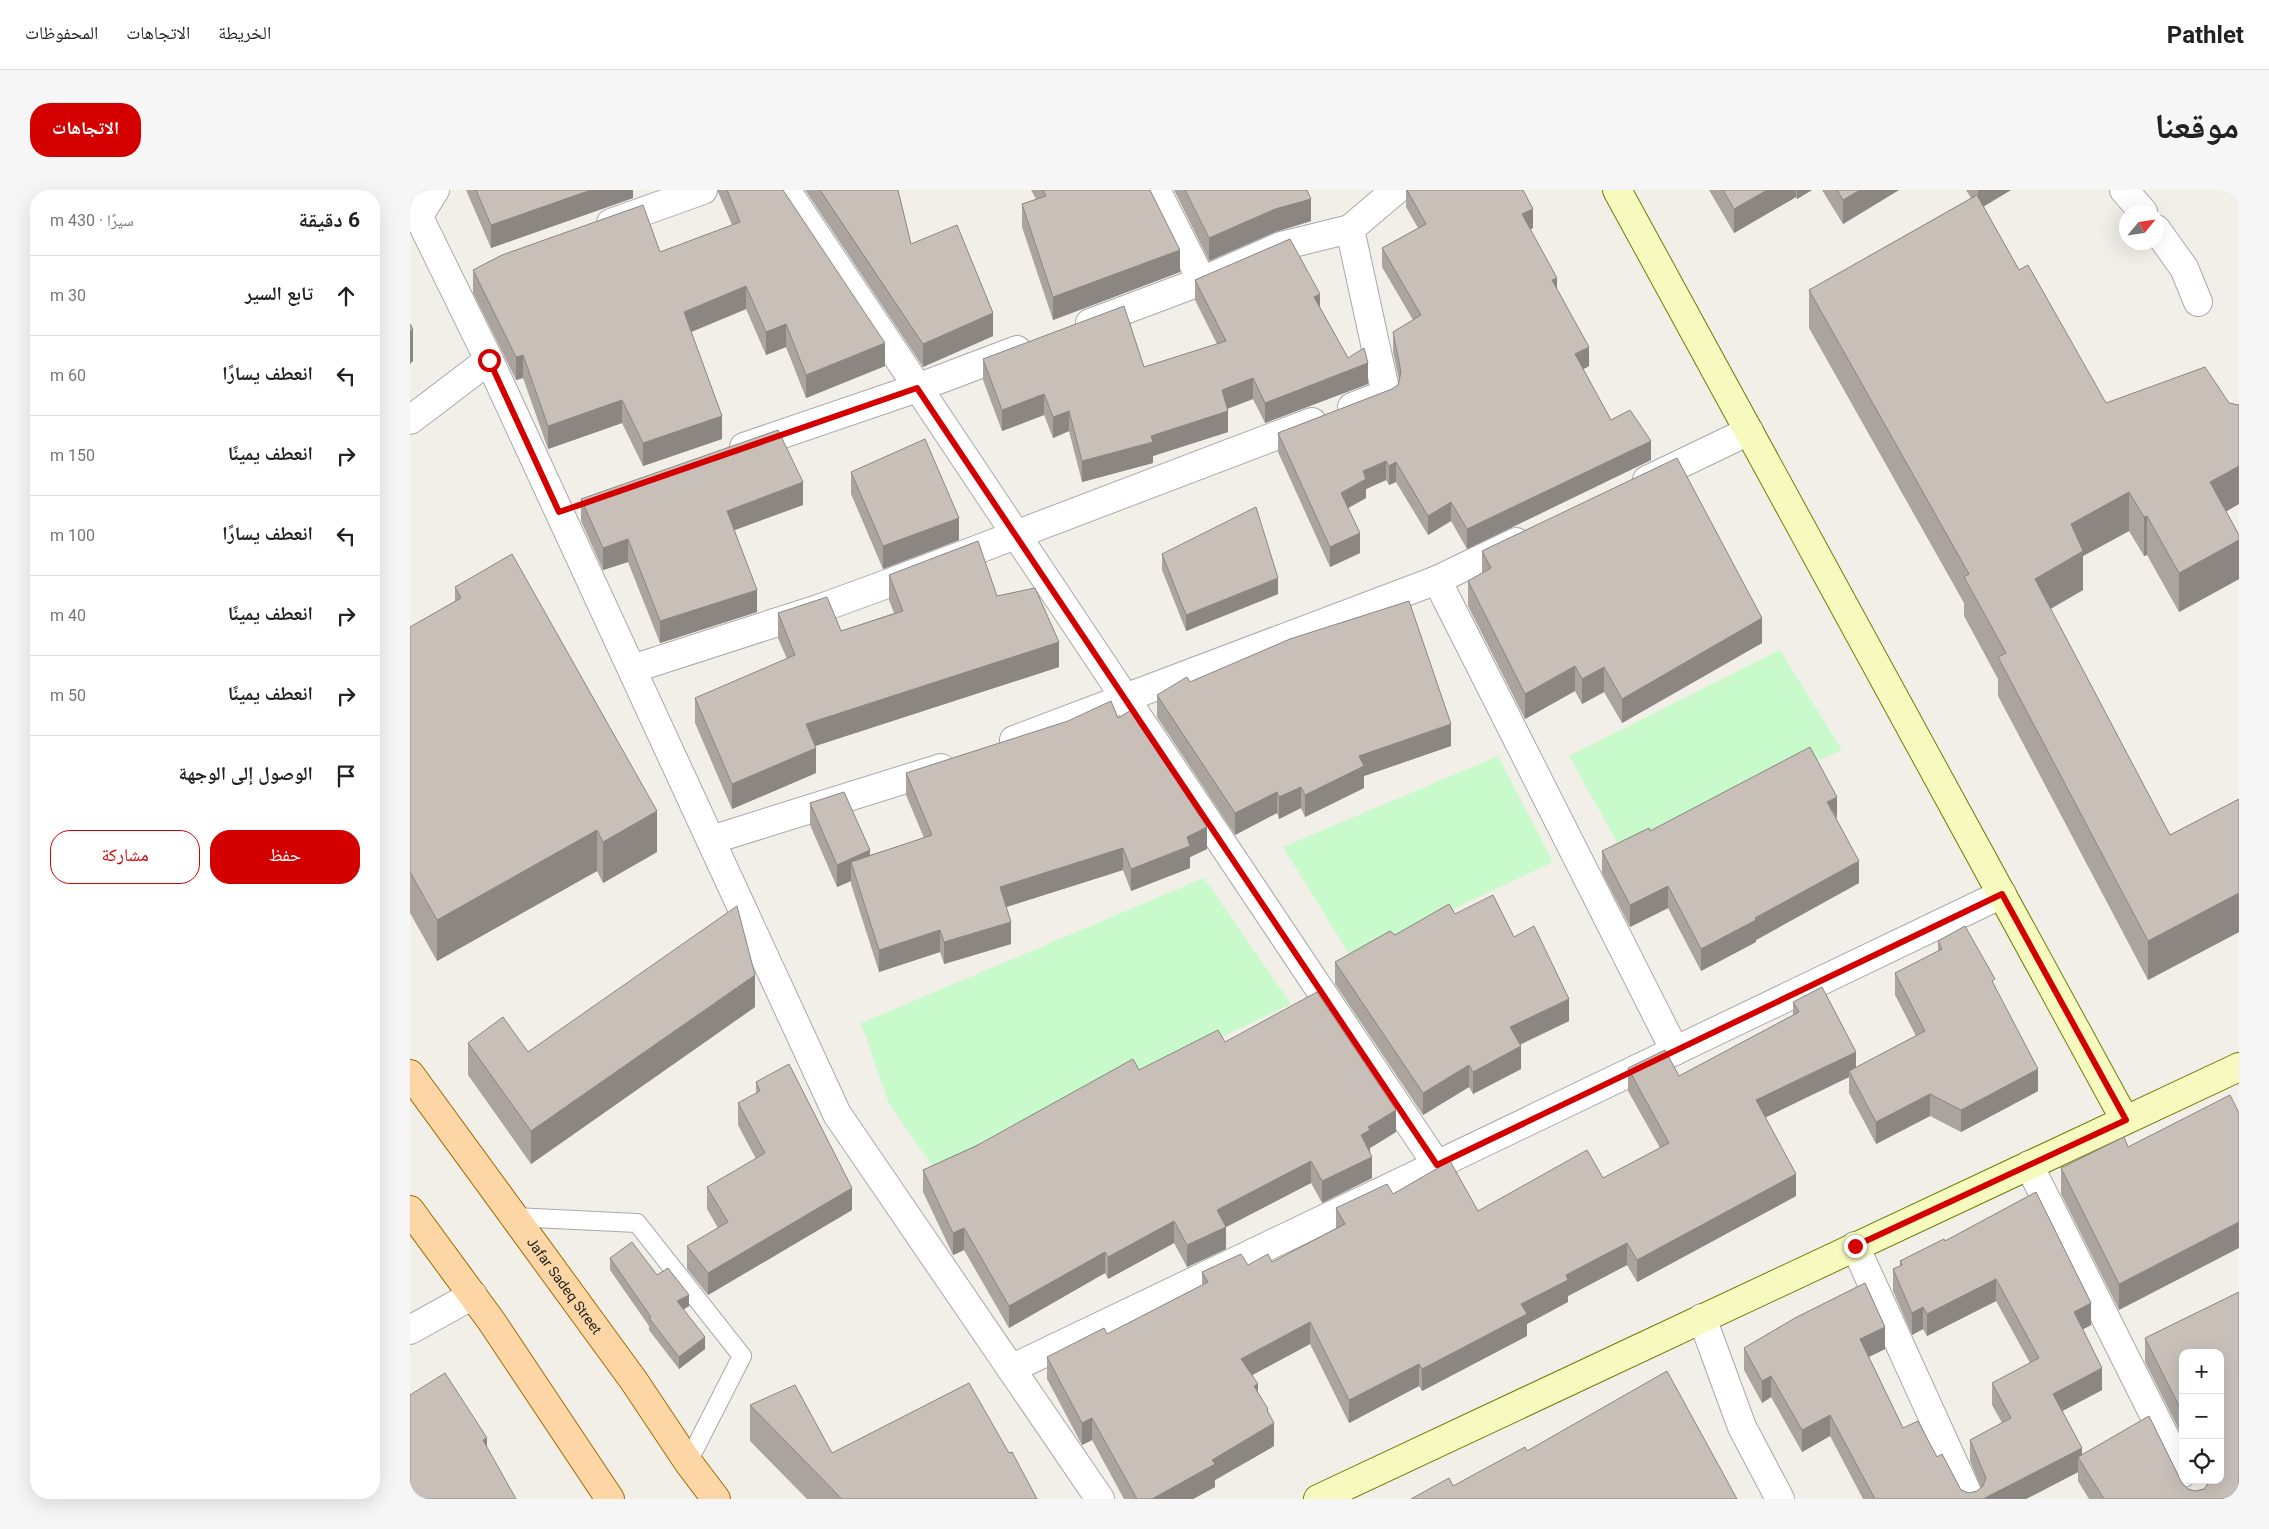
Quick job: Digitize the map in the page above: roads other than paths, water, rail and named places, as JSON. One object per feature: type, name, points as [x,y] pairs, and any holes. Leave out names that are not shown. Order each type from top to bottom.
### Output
[{"type":"main road","name":"Jafar Sadeq Street","points":[[410,1074],[634,1380],[688,1462],[716,1499]]},
{"type":"main road","points":[[410,1210],[473,1295],[610,1499]]},
{"type":"street","points":[[435,190],[414,208],[460,275],[489,360],[838,1114],[1100,1499]]},
{"type":"street","points":[[591,230],[702,190]]},
{"type":"street","points":[[786,190],[1437,1165]]},
{"type":"street","points":[[1156,190],[1202,281]]},
{"type":"street","points":[[1064,333],[1202,281],[1281,246],[1350,229],[1396,190]]},
{"type":"street","points":[[1617,190],[2126,1120]]},
{"type":"street","points":[[2124,190],[2137,205]]},
{"type":"street","points":[[632,669],[821,608],[1386,394],[1350,229]]},
{"type":"street","points":[[2164,240],[2184,268],[2198,302]]},
{"type":"street","points":[[725,454],[917,388],[1036,343]]},
{"type":"street","points":[[410,420],[489,360]]},
{"type":"street","points":[[1624,491],[1749,431]]},
{"type":"street","points":[[559,512],[586,502]]},
{"type":"street","points":[[989,750],[1124,697],[1438,580],[1535,533]]},
{"type":"street","points":[[1438,580],[1675,1051]]},
{"type":"street","points":[[711,840],[962,760]]},
{"type":"street","points":[[1011,1369],[2002,894]]},
{"type":"street","points":[[1318,1499],[2239,1067]]},
{"type":"street","points":[[2029,1165],[2179,1466]]},
{"type":"street","points":[[1855,1246],[1970,1499]]},
{"type":"street","points":[[410,1330],[473,1295]]},
{"type":"street","points":[[1702,1318],[1742,1427],[1780,1499]]},
{"type":"lane","points":[[514,1217],[637,1223],[742,1356],[688,1462]]}]
